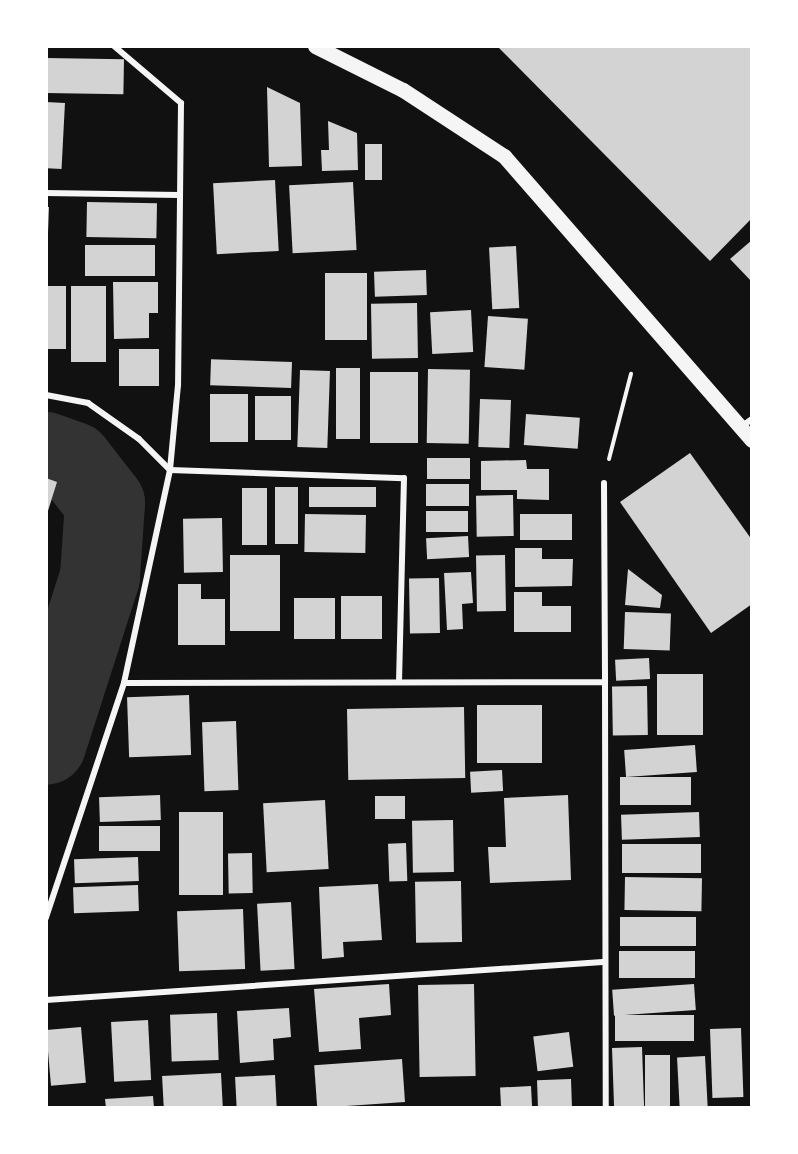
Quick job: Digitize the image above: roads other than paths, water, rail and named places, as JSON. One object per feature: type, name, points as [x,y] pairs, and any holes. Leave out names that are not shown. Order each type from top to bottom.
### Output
[{"type":"main road","points":[[315,46],[403,90],[504,156],[746,423],[752,440]]},
{"type":"street","points":[[46,918],[124,683],[170,470],[178,385],[182,103],[114,46]]},
{"type":"street","points":[[46,193],[179,195]]},
{"type":"street","points":[[46,395],[88,403],[139,439],[170,470],[404,478],[399,682]]},
{"type":"street","points":[[604,483],[603,962],[606,1107]]},
{"type":"street","points":[[124,683],[605,682]]},
{"type":"street","points":[[46,1000],[603,962]]},
{"type":"waterway","points":[[46,452],[73,462],[105,503],[100,577],[46,745]]}]
